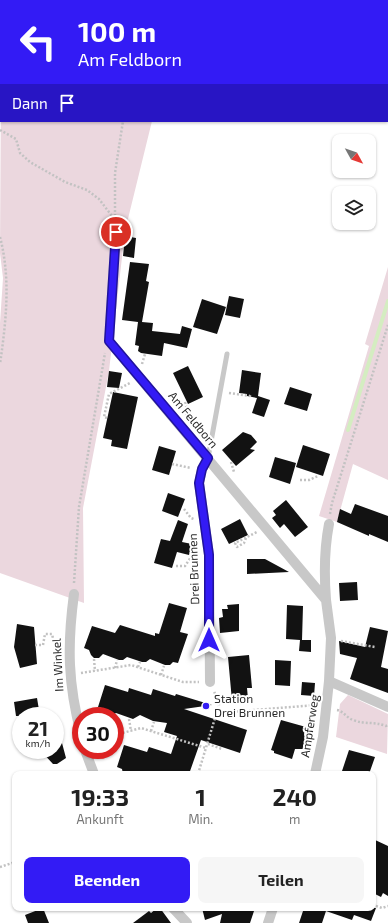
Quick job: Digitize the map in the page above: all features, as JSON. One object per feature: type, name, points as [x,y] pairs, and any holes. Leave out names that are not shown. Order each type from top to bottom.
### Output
[{"type":"street","points":[[109,341],[116,232]]},
{"type":"street","name":"Am Feldborn","points":[[109,341],[326,600]]},
{"type":"street","name":"Drei Brunnen","points":[[208,458],[202,469],[199,483],[209,555],[210,682]]},
{"type":"street","points":[[329,524],[326,539],[324,568],[330,638],[329,681],[388,707]]},
{"type":"street","name":"Im Winkel","points":[[74,594],[68,651],[72,692],[75,707]]},
{"type":"street","name":"Ampferweg","points":[[316,771],[323,737],[329,681]]},
{"type":"street","points":[[89,759],[93,771]]},
{"type":"street","points":[[176,911],[187,923]]},
{"type":"street","points":[[268,923],[272,911]]},
{"type":"lane","points":[[208,458],[228,354]]},
{"type":"path","points":[[116,232],[115,173],[123,122]]},
{"type":"path","points":[[0,130],[16,139],[20,153],[30,162],[65,182],[87,190],[99,199],[115,220]]},
{"type":"path","points":[[0,237],[7,273],[7,304],[0,364]]},
{"type":"path","points":[[329,524],[332,503],[388,325]]},
{"type":"path","points":[[74,594],[79,507],[103,359],[109,341]]},
{"type":"path","points":[[107,418],[104,417],[109,394],[140,378]]},
{"type":"path","points":[[220,392],[250,396],[250,394]]},
{"type":"path","points":[[172,464],[189,467]]},
{"type":"path","points":[[300,480],[309,480],[318,476]]},
{"type":"path","points":[[246,536],[244,543],[237,547],[234,543],[239,540],[246,536]]},
{"type":"path","points":[[176,566],[185,566],[193,554],[209,555]]},
{"type":"path","points":[[35,645],[43,645],[45,634],[52,634],[56,651],[68,651]]},
{"type":"path","points":[[330,638],[375,647]]},
{"type":"path","points":[[94,658],[95,671]]},
{"type":"path","points":[[115,668],[117,660]]},
{"type":"path","points":[[138,667],[140,662]]},
{"type":"path","points":[[90,671],[131,665],[183,682],[210,682],[219,706],[199,771]]},
{"type":"path","points":[[162,675],[164,666]]},
{"type":"path","points":[[217,713],[314,704],[340,710],[351,719],[368,724],[376,722],[386,726],[388,725]]},
{"type":"path","points":[[129,719],[131,731]]},
{"type":"path","points":[[151,731],[154,722]]},
{"type":"path","points":[[124,733],[141,728],[206,748]]},
{"type":"path","points":[[208,744],[222,749]]},
{"type":"path","points":[[0,866],[12,863]]},
{"type":"path","points":[[376,906],[382,908],[388,906]]},
{"type":"shaded area","points":[[1,122],[152,122],[125,231],[109,371],[83,508],[84,603],[0,573],[0,323],[3,278],[0,253]]},
{"type":"shaded area","points":[[388,267],[388,480],[353,464],[337,522],[319,516],[369,346],[365,344]]},
{"type":"shaded area","points":[[348,695],[388,714],[387,754],[336,737],[340,704]]},
{"type":"building","points":[[125,236],[136,238],[134,258],[123,256]]},
{"type":"building","points":[[130,262],[149,264],[146,281],[149,282],[142,322],[153,323],[152,331],[180,334],[182,326],[192,329],[187,348],[164,343],[162,356],[141,353],[138,351],[139,346],[135,345],[138,322],[122,320]]},
{"type":"building","points":[[229,296],[244,299],[240,318],[225,315]]},
{"type":"building","points":[[202,299],[226,307],[217,334],[193,327]]},
{"type":"building","points":[[188,366],[203,397],[188,404],[173,373]]},
{"type":"building","points":[[242,370],[261,373],[258,396],[270,400],[264,417],[252,413],[257,398],[239,393]]},
{"type":"building","points":[[109,371],[122,373],[119,388],[107,387]]},
{"type":"building","points":[[290,387],[312,394],[307,411],[284,404]]},
{"type":"building","points":[[113,392],[138,397],[127,449],[111,446],[112,440],[103,438]]},
{"type":"building","points":[[243,432],[251,435],[257,442],[250,449],[255,450],[236,466],[222,450]]},
{"type":"building","points":[[303,445],[330,454],[323,476],[296,467]]},
{"type":"building","points":[[159,446],[176,451],[169,475],[152,470]]},
{"type":"building","points":[[275,457],[296,463],[290,484],[269,477]]},
{"type":"building","points":[[168,493],[185,499],[178,517],[162,511]]},
{"type":"building","points":[[286,500],[308,527],[295,537],[284,524],[280,528],[272,518],[276,515],[273,511]]},
{"type":"building","points":[[355,504],[388,516],[388,542],[369,534],[369,536],[337,522],[340,509],[351,514]]},
{"type":"building","points":[[240,519],[248,535],[229,544],[221,529]]},
{"type":"building","points":[[178,520],[188,524],[182,542],[192,544],[189,555],[177,552],[172,568],[154,563],[161,539],[170,541]]},
{"type":"building","points":[[247,559],[265,559],[289,572],[247,574]]},
{"type":"building","points":[[357,582],[358,600],[340,601],[339,583]]},
{"type":"building","points":[[169,603],[187,608],[180,632],[188,634],[178,663],[173,662],[170,665],[165,665],[150,659],[146,662],[142,662],[127,657],[123,660],[119,660],[103,654],[99,658],[94,658],[89,650],[84,648],[92,626],[115,633],[120,625],[155,636],[155,633],[159,634]]},
{"type":"building","points":[[239,604],[239,631],[220,633],[219,618],[223,617],[222,609],[228,609],[227,605]]},
{"type":"building","points":[[287,605],[303,606],[302,640],[311,640],[311,652],[299,651],[300,640],[286,639]]},
{"type":"building","points":[[17,624],[34,627],[37,664],[20,668],[14,647]]},
{"type":"building","points":[[370,627],[388,631],[381,667],[388,669],[388,693],[350,679],[357,658],[340,654],[339,641],[365,647]]},
{"type":"building","points":[[249,655],[252,688],[247,688],[248,699],[232,701],[228,657]]},
{"type":"building","points":[[275,660],[291,661],[290,686],[275,685]]},
{"type":"building","points":[[302,682],[315,683],[314,696],[301,695]]},
{"type":"building","points":[[105,685],[128,692],[129,688],[151,695],[153,689],[212,705],[184,709],[247,730],[240,753],[201,740],[190,771],[122,771],[122,769],[117,767],[120,759],[124,759],[124,745],[147,752],[149,747],[171,754],[177,736],[164,732],[167,723],[153,721],[140,715],[133,719],[124,716],[124,707],[98,707]]},
{"type":"building","points":[[37,698],[38,707],[15,707],[14,702]]},
{"type":"building","points":[[281,720],[306,727],[304,734],[307,744],[303,749],[295,749],[292,759],[274,753],[274,751],[271,750]]},
{"type":"building","points":[[64,750],[66,758],[57,764],[53,764],[48,759],[64,759]]},
{"type":"building","points":[[349,750],[375,757],[370,771],[342,771]]},
{"type":"building","points":[[376,840],[388,846],[388,896],[383,893],[381,897],[376,894]]},
{"type":"building","points":[[35,911],[44,911],[49,923],[28,923],[25,915]]},
{"type":"building","points":[[149,911],[151,913],[153,911],[162,911],[171,923],[133,923]]},
{"type":"building","points":[[203,911],[254,911],[250,923],[220,923],[222,914],[205,920]]},
{"type":"building","points":[[303,911],[326,911],[322,923],[299,923]]},
{"type":"building","points":[[326,911],[375,911],[371,921],[354,915],[352,920]]},
{"type":"waterway","points":[[348,430],[388,301]]},
{"type":"place","name":"Station Drei Brunnen","points":[[206,706]]},
{"type":"route","points":[[116,232],[109,341],[208,458],[200,474],[199,483],[209,555],[209,640]]}]
